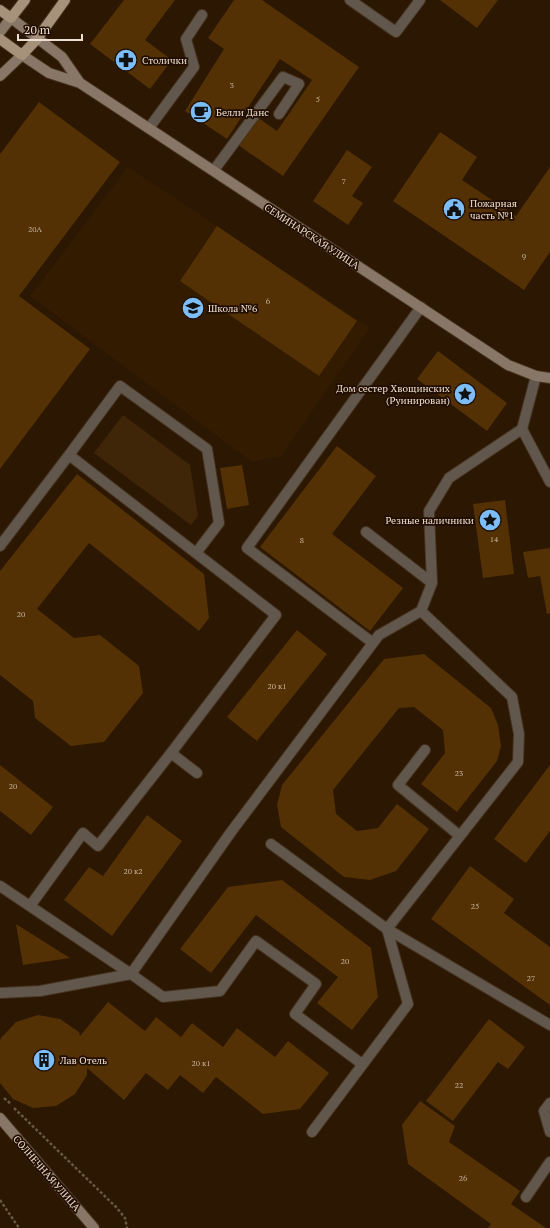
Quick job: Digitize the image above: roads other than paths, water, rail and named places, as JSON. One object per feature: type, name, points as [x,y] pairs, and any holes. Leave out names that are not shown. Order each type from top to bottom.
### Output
[{"type":"main road","points":[[0,32],[25,0]]},
{"type":"main road","points":[[0,76],[37,39],[65,0]]},
{"type":"main road","points":[[0,10],[12,18]]},
{"type":"main road","name":"СЕМИНАРСКАЯ УЛИЦА","points":[[12,18],[62,57],[80,83]]},
{"type":"main road","points":[[0,39],[22,55]]},
{"type":"main road","name":"СЕМИНАРСКАЯ УЛИЦА","points":[[22,55],[49,73],[80,83],[508,365],[536,376],[550,378]]},
{"type":"main road","name":"СОЛНЕЧНАЯ УЛИЦА","points":[[0,1118],[94,1228]]},
{"type":"street","points":[[350,0],[396,32],[420,0]]},
{"type":"street","points":[[149,128],[194,67],[186,39],[202,15]]},
{"type":"street","points":[[214,170],[283,76],[299,84],[279,114]]},
{"type":"street","points":[[373,643],[247,548],[421,307]]},
{"type":"street","points":[[0,993],[40,991],[131,974],[231,832],[379,635],[421,611],[432,583],[429,511],[448,478],[522,429],[536,376]]},
{"type":"street","points":[[0,546],[120,386],[207,449],[219,523],[196,553]]},
{"type":"street","points":[[522,429],[550,482]]},
{"type":"street","points":[[30,906],[83,833],[98,846],[276,615],[68,455]]},
{"type":"street","points":[[366,532],[432,583]]},
{"type":"street","points":[[387,929],[518,762],[519,734],[512,697],[421,611]]},
{"type":"street","points":[[425,750],[398,785],[460,836]]},
{"type":"street","points":[[171,753],[198,773]]},
{"type":"street","points":[[271,844],[387,929],[550,1025]]},
{"type":"street","points":[[0,886],[164,997],[220,991],[256,940],[316,984],[295,1014],[362,1064]]},
{"type":"street","points":[[312,1132],[408,1004],[387,929]]},
{"type":"street","points":[[550,1103],[544,1112],[550,1132]]},
{"type":"street","points":[[526,1196],[550,1162]]},
{"type":"place","name":"Столички","points":[[126,60]]},
{"type":"place","name":"Белли Данс","points":[[201,112]]},
{"type":"place","name":"Пожарная часть №1","points":[[454,209]]},
{"type":"place","name":"Школа №6","points":[[193,308]]},
{"type":"place","name":"Дом сестер Хвощинских (Руинирован)","points":[[465,394]]},
{"type":"place","name":"Резные наличники","points":[[490,520]]},
{"type":"place","name":"Лав Отель","points":[[44,1060]]}]
